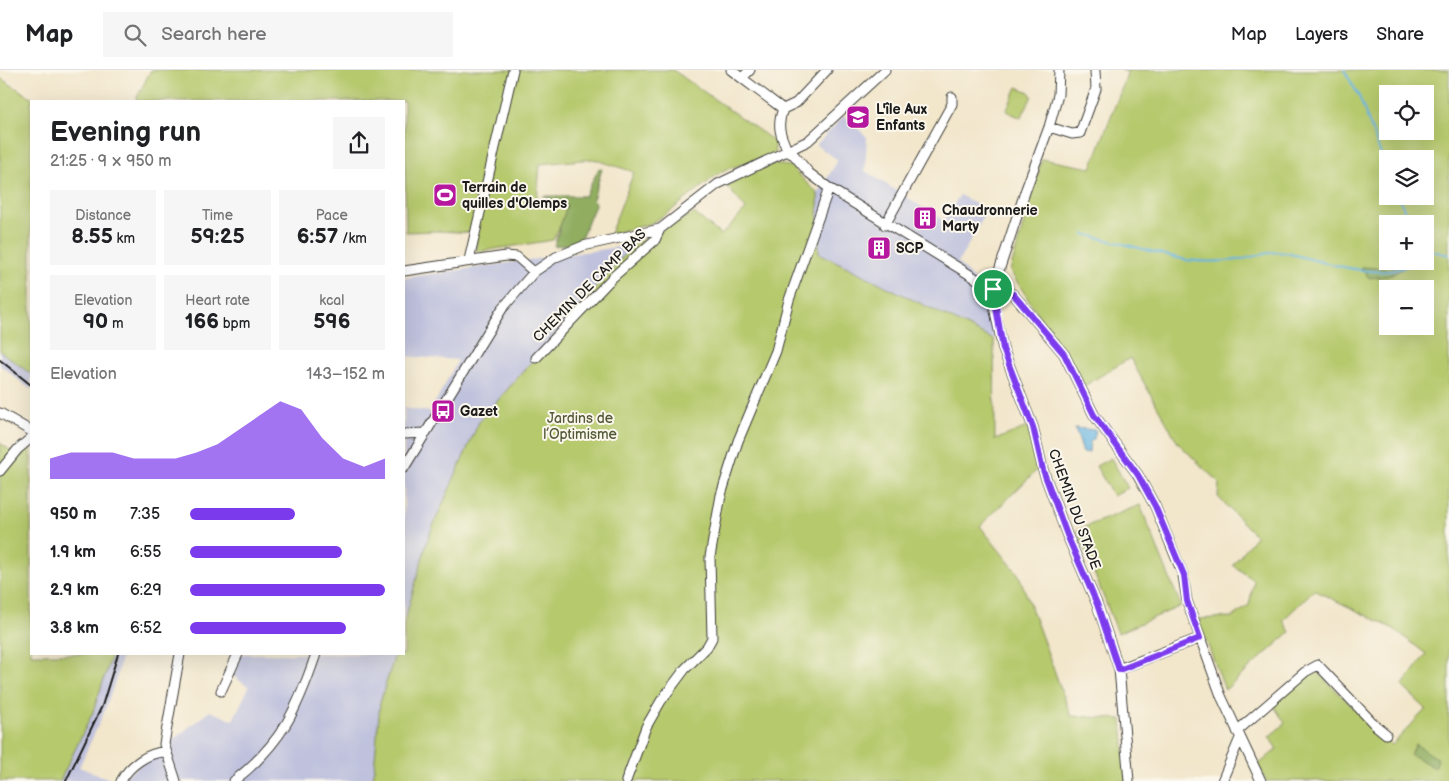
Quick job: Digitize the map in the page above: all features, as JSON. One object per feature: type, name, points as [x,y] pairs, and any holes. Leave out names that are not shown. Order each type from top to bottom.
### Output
[{"type":"street","points":[[469,260],[513,70]]},
{"type":"street","points":[[731,70],[783,110]]},
{"type":"street","points":[[742,78],[750,70]]},
{"type":"street","points":[[827,70],[796,103],[783,110],[778,130],[788,152],[794,155],[809,173],[885,225],[993,289],[1013,294],[1064,354],[1094,415],[1138,475],[1155,506],[1184,575],[1187,601],[1221,696],[1260,781]]},
{"type":"street","points":[[405,466],[502,309],[534,272],[556,257],[583,246],[660,229],[718,184],[808,141],[885,70]]},
{"type":"street","name":"CHEMIN DU STADE","points":[[1059,70],[1058,96],[993,289],[1003,349],[1033,427],[1043,470],[1067,535],[1097,604],[1119,670],[1129,781]]},
{"type":"street","points":[[1048,127],[1072,134],[1080,133],[1096,89],[1095,71]]},
{"type":"street","points":[[885,225],[952,104],[952,97]]},
{"type":"street","points":[[626,781],[646,727],[661,701],[685,669],[708,647],[712,638],[710,557],[722,495],[738,442],[776,351],[789,300],[829,188]]},
{"type":"street","name":"CHEMIN DE CAMP BAS","points":[[536,358],[613,277],[655,240],[660,229]]},
{"type":"street","points":[[405,271],[469,260],[512,256],[525,263],[534,272]]},
{"type":"street","points":[[0,413],[30,430]]},
{"type":"street","points":[[405,434],[425,433]]},
{"type":"street","points":[[0,471],[18,449],[30,439]]},
{"type":"street","points":[[405,439],[416,447]]},
{"type":"street","points":[[1119,670],[1200,638]]},
{"type":"street","points":[[176,781],[165,752],[165,737],[180,655]]},
{"type":"street","points":[[221,691],[238,655]]},
{"type":"street","points":[[234,781],[258,761],[283,732],[304,691],[316,655]]},
{"type":"street","points":[[1222,781],[1238,735],[1305,672],[1318,665],[1375,725],[1386,734]]},
{"type":"street","points":[[121,781],[126,772],[138,762],[157,752],[165,752]]},
{"type":"shaded area","points":[[844,116],[867,137],[865,171],[943,220],[960,195],[987,211],[958,263],[986,293],[994,340],[819,253],[818,194],[838,160],[816,145]]},
{"type":"shaded area","points":[[633,245],[479,422],[429,535],[405,619],[405,408],[430,412],[458,360],[405,356],[405,278]]},
{"type":"shaded area","points":[[0,351],[30,373],[30,389],[0,365]]},
{"type":"shaded area","points":[[112,655],[122,655],[117,676],[103,715],[79,767],[115,781],[60,781],[93,712]]},
{"type":"shaded area","points":[[240,655],[395,655],[380,703],[373,781],[119,781],[210,711],[233,720],[249,687],[233,676]]},
{"type":"green space","points":[[151,70],[673,70],[774,141],[775,153],[722,171],[672,210],[650,224],[610,234],[634,172],[593,159],[540,164],[537,200],[572,201],[553,240],[477,252],[476,233],[406,232],[405,100],[136,100]]},
{"type":"green space","points":[[1121,70],[1449,70],[1449,781],[1266,781],[1258,765],[1277,749],[1269,737],[1285,723],[1273,705],[1315,670],[1392,745],[1426,709],[1402,686],[1426,654],[1394,629],[1314,590],[1283,620],[1290,632],[1225,690],[1198,619],[1233,617],[1249,605],[1254,581],[1233,565],[1256,536],[1218,497],[1219,483],[1178,443],[1130,358],[1084,386],[1010,271],[1042,159],[1091,168],[1128,72]]},
{"type":"green space","points":[[0,78],[35,100],[30,100],[30,373],[0,351]]},
{"type":"green space","points":[[1017,87],[1029,92],[1032,96],[1021,118],[1006,111]]},
{"type":"green space","name":"Jardins de l’Optimisme","points":[[772,164],[790,166],[818,194],[819,253],[994,340],[995,440],[1027,427],[1038,469],[980,526],[1019,575],[1071,716],[1122,719],[1127,781],[373,781],[380,703],[395,655],[405,655],[405,619],[429,535],[479,422],[633,245],[694,213],[721,235],[746,209],[726,185]]},
{"type":"green space","points":[[599,168],[602,169],[593,199],[596,203],[579,243],[554,246],[567,205],[543,196],[585,196]]},
{"type":"green space","points":[[1361,267],[1379,268],[1379,270],[1400,270],[1388,276],[1369,278]]},
{"type":"green space","points":[[0,443],[19,456],[30,448],[30,655],[112,655],[93,712],[60,781],[0,781]]},
{"type":"green space","points":[[1111,458],[1128,488],[1113,496],[1096,466]]},
{"type":"green space","points":[[1140,505],[1181,606],[1118,633],[1077,530]]},
{"type":"green space","points":[[1415,744],[1438,759],[1435,768],[1410,754]]},
{"type":"water","points":[[1075,428],[1096,430],[1094,439],[1090,442],[1089,452],[1083,453]]},
{"type":"waterway","points":[[1344,70],[1359,96],[1379,150]]},
{"type":"waterway","points":[[1402,205],[1407,215]]},
{"type":"waterway","points":[[1084,234],[1192,261],[1231,261],[1280,252],[1352,269],[1370,271],[1392,270]]},
{"type":"waterway","points":[[1434,251],[1449,255]]},
{"type":"railway","points":[[0,360],[30,384]]},
{"type":"railway","points":[[66,781],[102,706],[118,655]]},
{"type":"place","name":"L'île Aux Enfants","points":[[858,117]]},
{"type":"place","name":"Terrain de quilles d'Olemps","points":[[445,195]]},
{"type":"place","name":"Chaudronnerie Marty","points":[[925,218]]},
{"type":"place","name":"SCP","points":[[879,248]]},
{"type":"place","name":"Gazet","points":[[443,411]]},
{"type":"route","points":[[993,289],[1013,294],[1064,354],[1094,415],[1138,475],[1155,506],[1184,575],[1187,601],[1200,638],[1119,670],[1097,604],[1067,535],[1043,470],[1033,427],[1003,349],[995,311],[993,289]]}]
